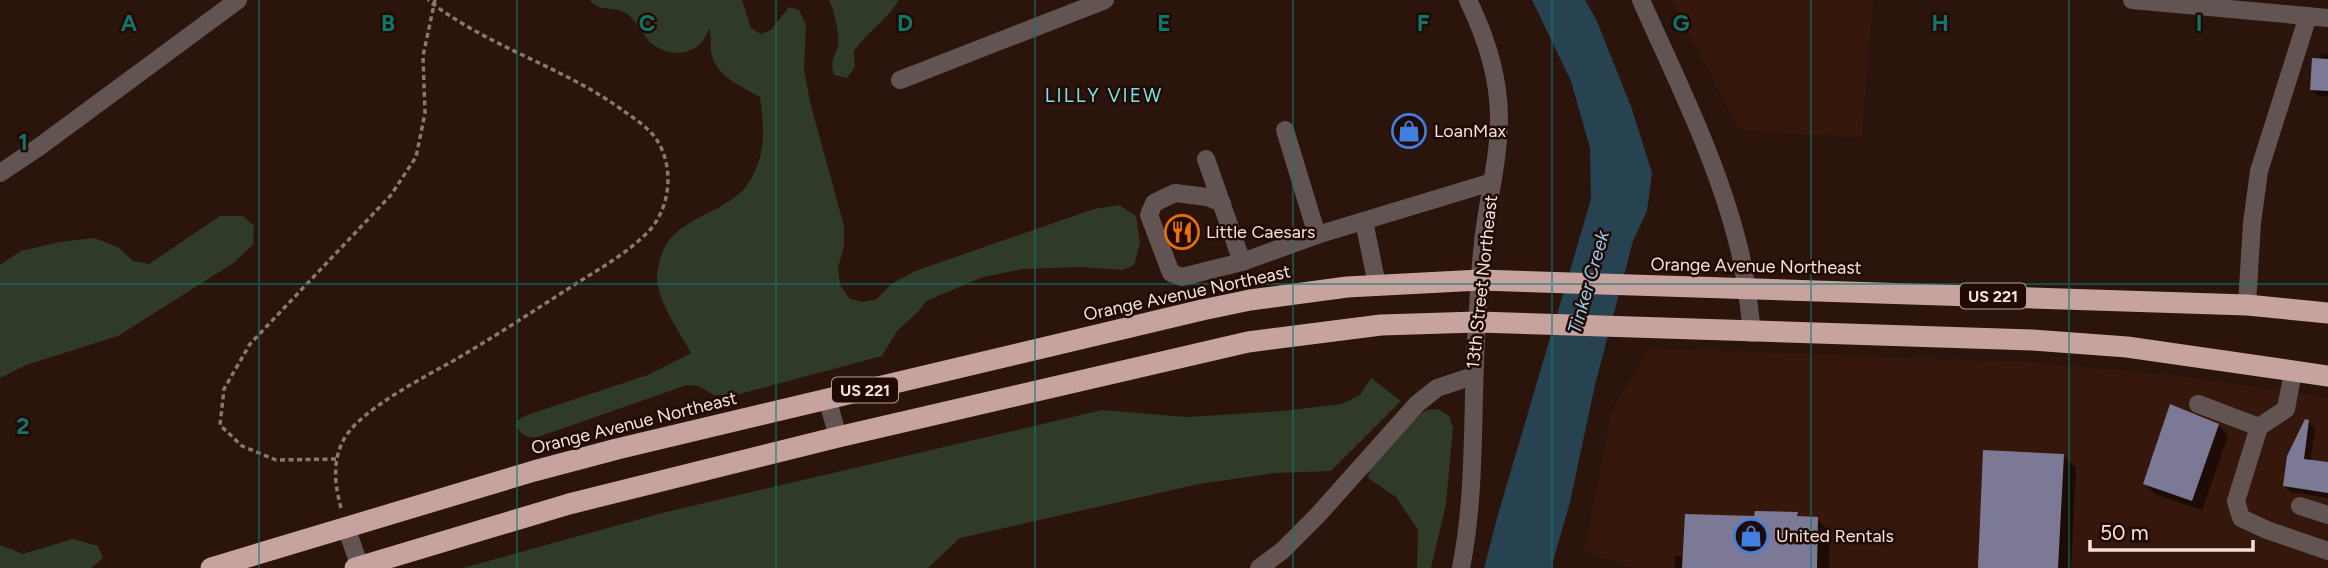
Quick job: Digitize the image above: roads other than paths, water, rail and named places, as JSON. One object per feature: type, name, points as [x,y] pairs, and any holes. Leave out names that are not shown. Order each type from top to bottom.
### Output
[{"type":"highway","name":"Orange Avenue Northeast","points":[[211,568],[534,471],[827,398],[1238,303],[1300,292],[1480,280],[2248,305],[2328,313]]},
{"type":"highway","name":"US 221","points":[[357,567],[569,504],[838,437],[1248,342],[1381,325],[1477,323],[2032,340],[2127,347],[2328,376]]},
{"type":"street","points":[[0,173],[238,0]]},
{"type":"street","points":[[900,80],[1105,0]]},
{"type":"street","name":"13th Street Northeast","points":[[1461,568],[1473,470],[1473,376],[1480,280],[1497,153],[1499,117],[1490,58],[1468,0]]},
{"type":"street","points":[[1641,0],[1720,186],[1747,287],[1752,333]]},
{"type":"street","points":[[2132,0],[2328,18]]},
{"type":"street","points":[[2248,305],[2252,223],[2259,172],[2308,16]]},
{"type":"street","points":[[1285,130],[1317,235]]},
{"type":"street","points":[[1206,159],[1242,262]]},
{"type":"street","points":[[1222,203],[1207,197],[1175,193],[1154,203],[1149,215],[1171,273],[1182,277],[1242,262],[1317,235],[1492,182]]},
{"type":"street","points":[[1364,221],[1377,285]]},
{"type":"street","points":[[2293,372],[2286,409],[2259,427],[2236,501],[2241,517],[2267,530],[2328,551]]},
{"type":"street","points":[[1259,568],[1282,551],[1317,516],[1417,404],[1437,388],[1473,376]]},
{"type":"street","points":[[827,398],[838,437]]},
{"type":"street","points":[[2198,404],[2259,427]]},
{"type":"street","points":[[2301,506],[2328,515]]},
{"type":"street","points":[[346,527],[357,567]]},
{"type":"water","name":"Tinker Creek","points":[[1532,0],[1585,0],[1596,19],[1632,109],[1652,173],[1647,211],[1633,241],[1595,385],[1570,502],[1551,568],[1484,568],[1591,199],[1590,148],[1571,81]]},
{"type":"place","name":"LoanMax","points":[[1409,131]]},
{"type":"place","name":"Little Caesars","points":[[1182,232]]},
{"type":"place","name":"United Rentals","points":[[1751,536]]},
{"type":"district","name":"LILLY VIEW","points":[[1104,95]]}]
